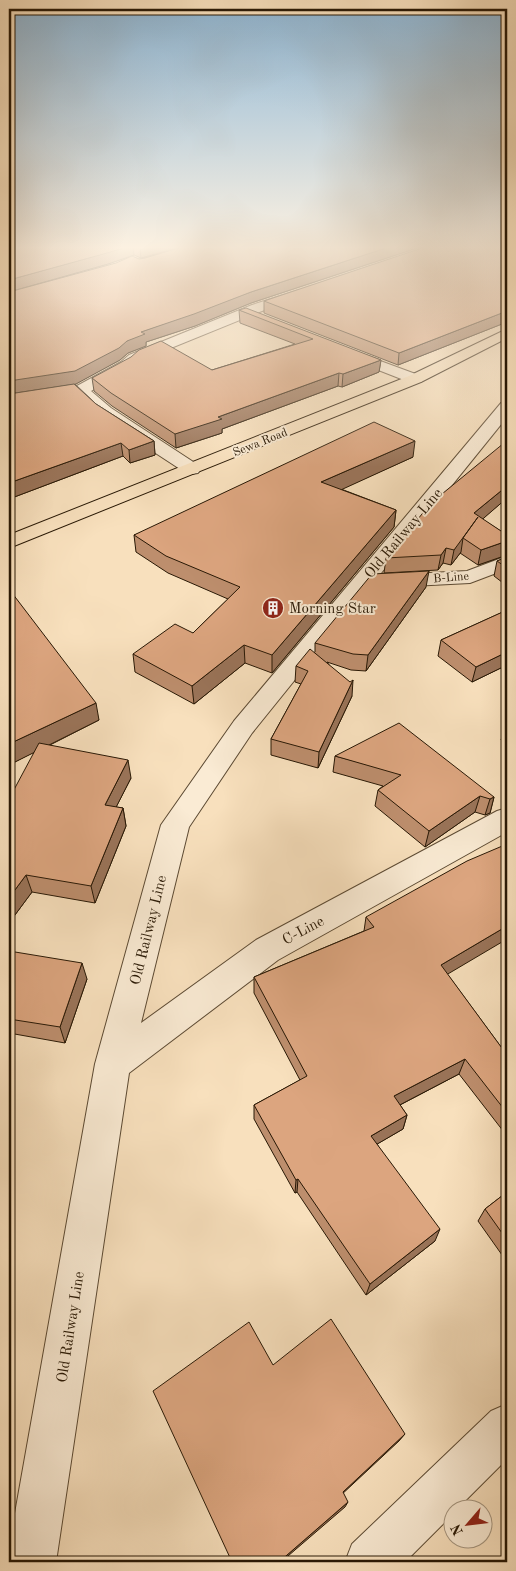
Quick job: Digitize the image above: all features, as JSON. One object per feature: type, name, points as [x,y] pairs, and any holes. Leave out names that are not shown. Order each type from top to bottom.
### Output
[{"type":"main road","name":"Sewa Road","points":[[9,542],[415,379],[507,333]]},
{"type":"street","points":[[63,392],[81,390],[126,365],[134,358],[227,320]]},
{"type":"street","points":[[332,346],[415,379]]},
{"type":"street","points":[[81,390],[105,412],[192,469]]},
{"type":"street","name":"Old Railway Line","points":[[31,1562],[114,1064],[175,826],[243,727],[507,407]]},
{"type":"street","name":"B-Line","points":[[362,582],[470,577],[507,562]]},
{"type":"street","name":"C-Line","points":[[114,1064],[267,950],[507,820]]},
{"type":"street","points":[[370,1562],[507,1428]]},
{"type":"building","points":[[9,320],[175,320],[141,332],[145,334],[127,341],[119,348],[75,371],[9,381]]},
{"type":"building","points":[[265,320],[278,320],[381,360],[343,374],[339,373],[218,417],[222,419],[175,434],[111,393],[92,378],[131,357],[139,350],[161,341],[212,370],[313,339]]},
{"type":"building","points":[[314,320],[483,320],[399,353]]},
{"type":"building","points":[[74,384],[96,404],[154,441],[129,450],[121,443],[9,483],[9,394]]},
{"type":"building","points":[[374,422],[415,441],[321,482],[396,510],[272,655],[244,645],[192,686],[133,654],[175,624],[193,633],[240,587],[166,556],[134,535]]},
{"type":"building","points":[[504,443],[507,445],[507,486],[474,513],[507,535],[507,541],[481,550],[463,538],[478,517],[454,550],[446,548],[441,555],[386,558],[431,503]]},
{"type":"building","points":[[507,557],[507,568],[497,561]]},
{"type":"building","points":[[429,571],[368,655],[353,654],[315,643],[372,574]]},
{"type":"building","points":[[9,589],[96,703],[9,744]]},
{"type":"building","points":[[507,610],[507,652],[476,667],[441,640]]},
{"type":"building","points":[[310,649],[350,682],[353,680],[319,752],[271,739],[308,671],[296,666]]},
{"type":"building","points":[[399,723],[494,797],[490,799],[480,796],[429,831],[378,790],[401,775],[335,756]]},
{"type":"building","points":[[39,743],[128,760],[105,805],[123,808],[91,886],[26,875],[9,898],[9,799]]},
{"type":"building","points":[[507,844],[507,926],[441,965],[507,1055],[507,1113],[465,1059],[394,1096],[407,1115],[371,1136],[440,1229],[370,1284],[298,1179],[296,1180],[254,1105],[307,1076],[254,977],[374,927],[366,917],[467,861]]},
{"type":"building","points":[[9,951],[82,963],[60,1027],[9,1019]]},
{"type":"building","points":[[507,1192],[507,1240],[485,1209]]},
{"type":"building","points":[[331,1319],[405,1434],[343,1492],[348,1502],[279,1562],[232,1562],[153,1391],[249,1322],[273,1365]]},
{"type":"place","name":"Morning Star","points":[[273,608]]}]
